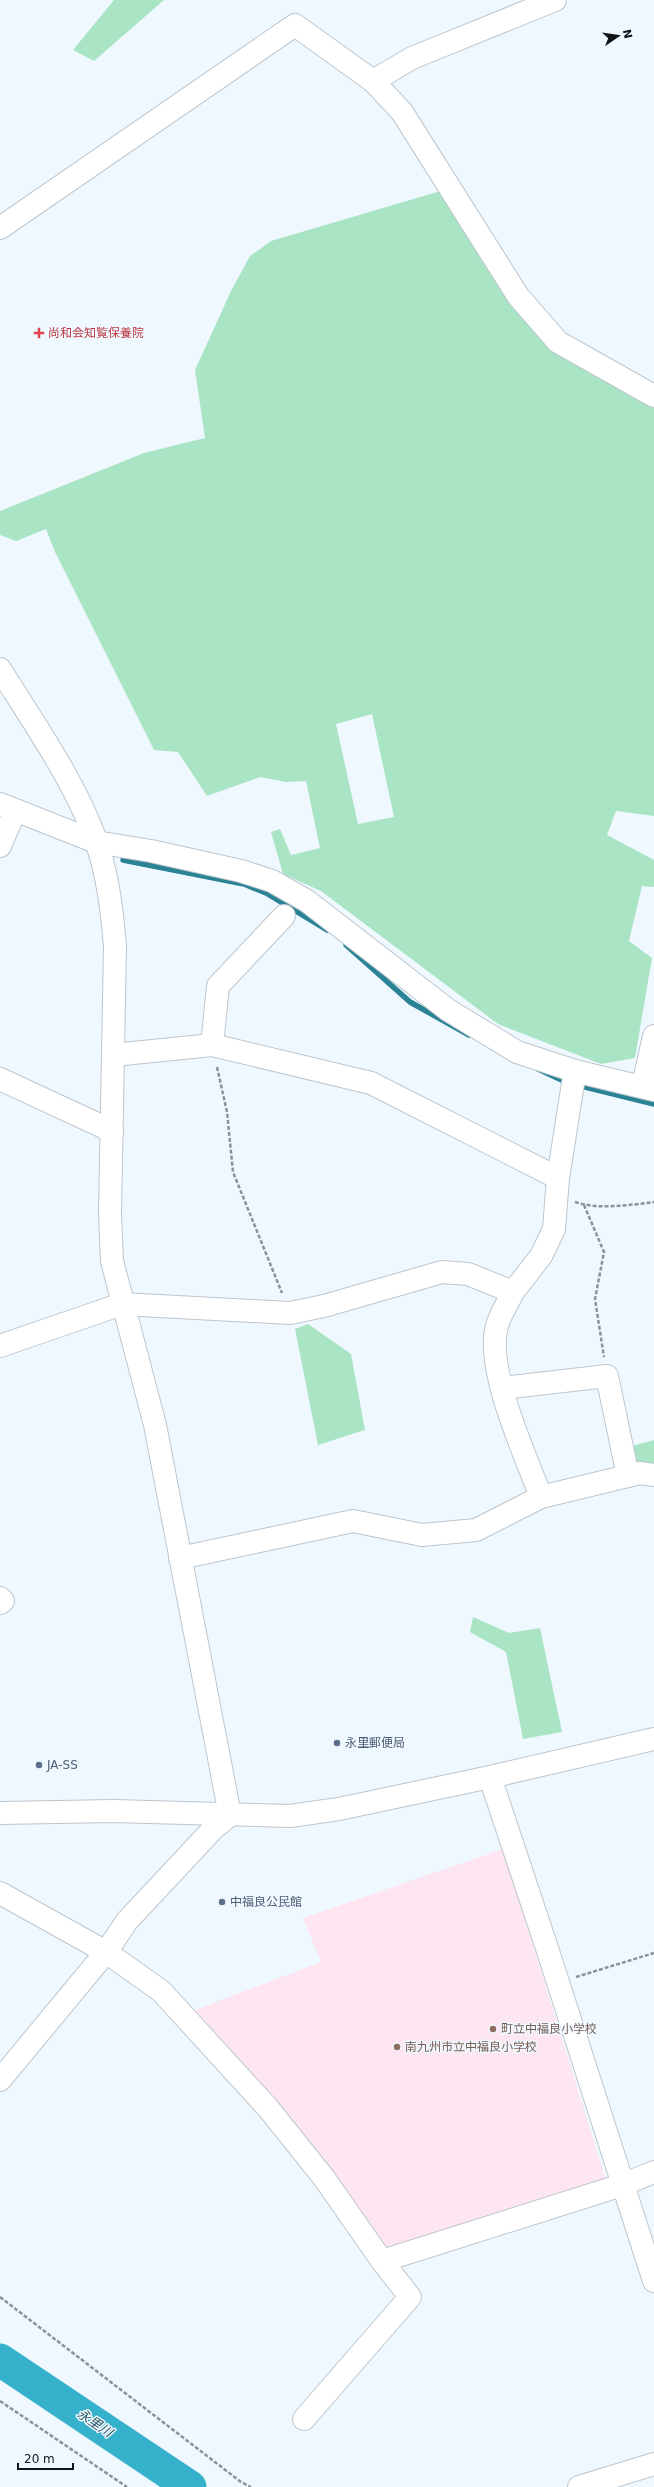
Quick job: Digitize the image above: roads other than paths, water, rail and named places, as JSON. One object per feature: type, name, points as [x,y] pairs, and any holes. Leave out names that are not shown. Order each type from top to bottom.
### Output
[{"type":"street","points":[[373,81],[412,58],[555,0]]},
{"type":"street","points":[[0,228],[295,25],[373,81],[402,112],[518,296],[558,342],[654,396]]},
{"type":"street","points":[[0,669],[79,800],[96,842],[112,909],[115,946],[110,1214],[112,1261],[122,1304],[155,1425],[230,1815]]},
{"type":"street","points":[[0,846],[8,807],[96,842],[151,851],[241,871],[272,881],[307,900],[448,1010],[517,1052],[573,1081],[649,1088],[654,1036]]},
{"type":"street","points":[[212,1045],[218,986],[284,916]]},
{"type":"street","points":[[113,1055],[212,1045],[371,1083],[558,1187]]},
{"type":"street","points":[[0,1079],[112,1130]]},
{"type":"street","points":[[540,1497],[502,1388],[495,1346],[497,1325],[513,1292],[541,1256],[554,1229],[558,1187],[573,1081]]},
{"type":"street","points":[[0,1346],[122,1304],[290,1313],[324,1306],[442,1272],[468,1274],[513,1292]]},
{"type":"street","points":[[502,1388],[607,1376],[628,1476]]},
{"type":"street","points":[[180,1558],[353,1521],[422,1535],[476,1530],[540,1497],[640,1473],[654,1475]]},
{"type":"street","points":[[0,1598],[2,1601],[0,1603]]},
{"type":"street","points":[[0,1813],[114,1811],[230,1815],[297,1815],[339,1809],[490,1777],[654,1739]]},
{"type":"street","points":[[490,1777],[558,1982],[654,2281]]},
{"type":"street","points":[[0,2080],[106,1952],[127,1921],[212,1829],[230,1815]]},
{"type":"street","points":[[0,1892],[106,1952],[161,1991],[268,2108],[324,2178],[382,2261],[410,2297],[304,2418]]},
{"type":"street","points":[[382,2261],[622,2185],[654,2172]]},
{"type":"street","points":[[579,2487],[654,2464]]},
{"type":"waterway","points":[[123,860],[244,884],[266,893],[327,930]]},
{"type":"waterway","points":[[346,945],[410,1002],[469,1035]]},
{"type":"waterway","points":[[538,1069],[568,1083]]},
{"type":"waterway","points":[[577,1085],[654,1104]]},
{"type":"waterway","name":"永里川","points":[[0,2360],[190,2487]]},
{"type":"place","name":"尚和会知覧保養院","points":[[39,333]]},
{"type":"place","name":"永里郵便局","points":[[337,1743]]},
{"type":"place","name":"JA-SS","points":[[39,1765]]},
{"type":"place","name":"中福良公民館","points":[[222,1902]]},
{"type":"place","name":"町立中福良小学校","points":[[493,2029]]},
{"type":"place","name":"南九州市立中福良小学校","points":[[397,2047]]}]
